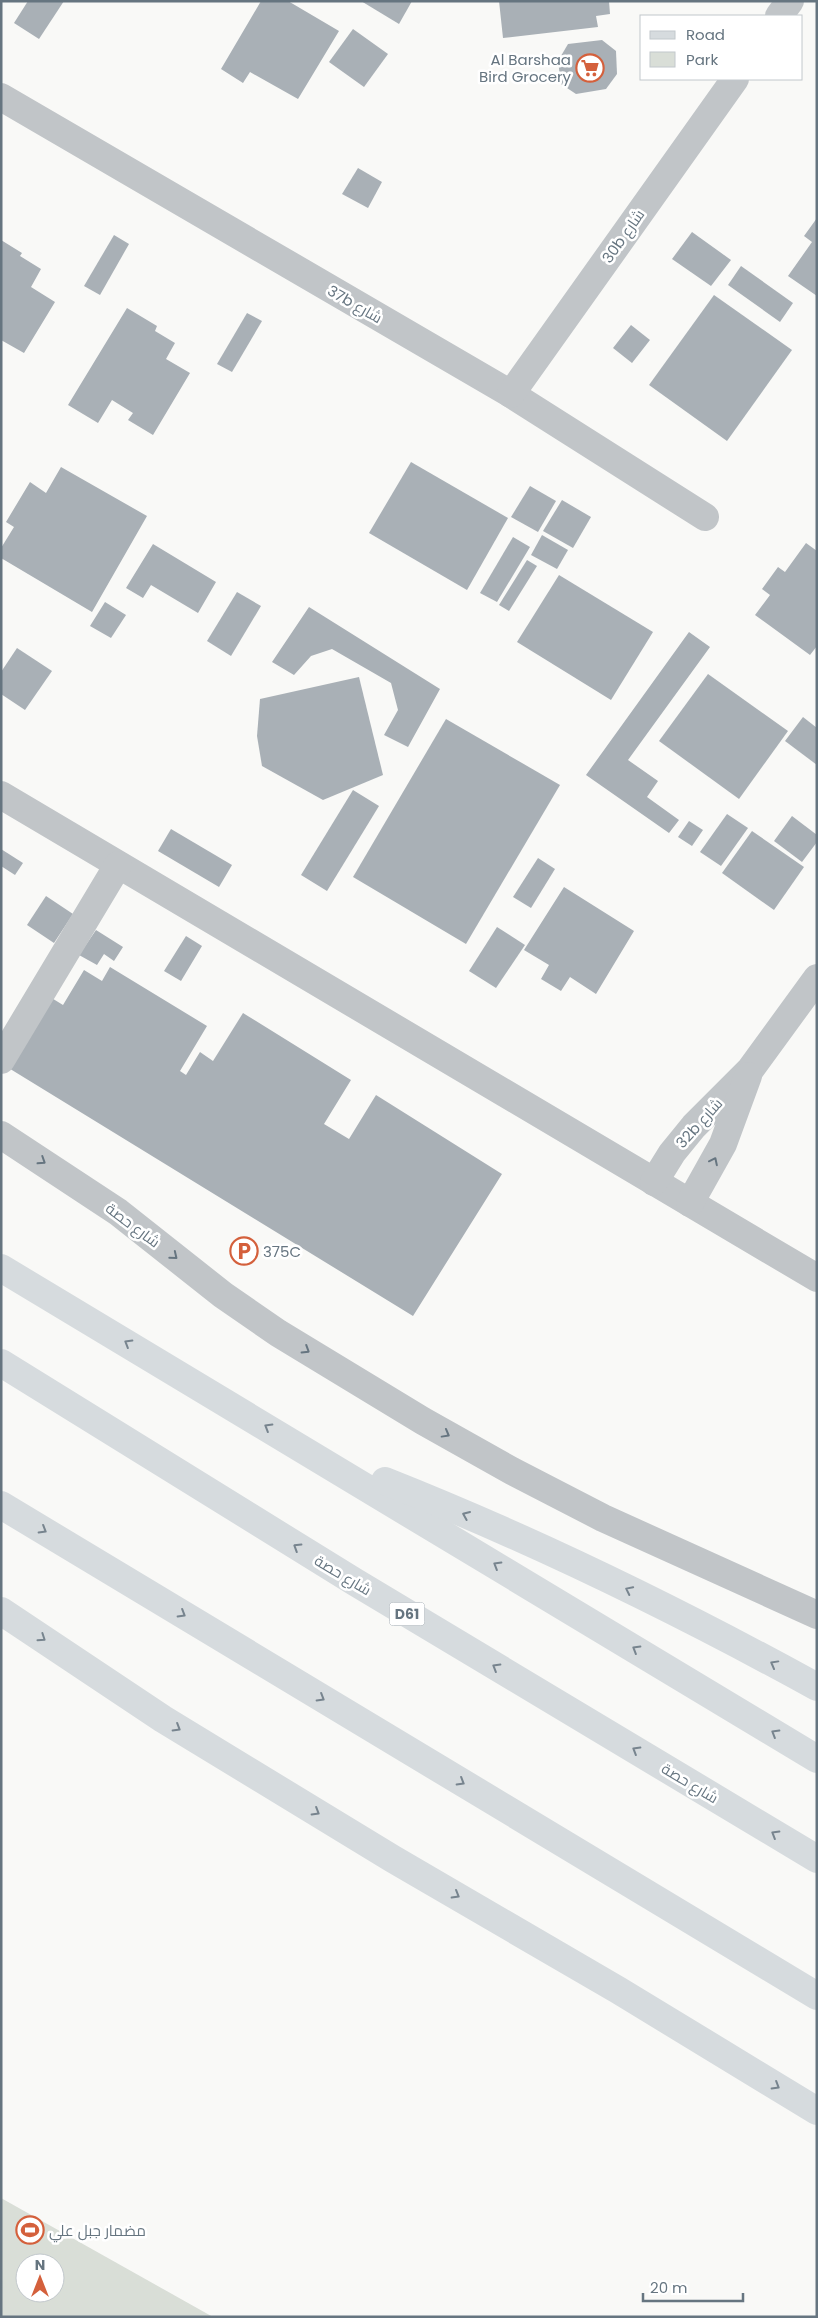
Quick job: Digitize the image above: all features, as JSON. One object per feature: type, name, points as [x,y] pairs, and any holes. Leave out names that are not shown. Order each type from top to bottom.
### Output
[{"type":"main road","points":[[1,1268],[310,1452],[817,1759]]},
{"type":"main road","name":"شارع حصة","points":[[1,1362],[355,1582],[817,1859]]},
{"type":"main road","points":[[310,1452],[491,1525],[580,1566],[668,1608],[817,1687]]},
{"type":"main road","points":[[1,1505],[817,1996]]},
{"type":"main road","points":[[1,1611],[171,1724],[393,1859],[618,1990],[817,2111]]},
{"type":"street","points":[[780,15],[790,1]]},
{"type":"street","name":"30b شارع","points":[[510,394],[734,80]]},
{"type":"street","name":"37b شارع","points":[[1,97],[510,394],[705,517]]},
{"type":"street","points":[[1,795],[817,1278]]},
{"type":"street","points":[[1,1060],[118,865]]},
{"type":"street","name":"32b شارع","points":[[654,1182],[672,1153],[694,1126],[750,1070],[817,978]]},
{"type":"street","name":"32b شارع","points":[[690,1203],[722,1144],[750,1070]]},
{"type":"street","name":"شارع حصة","points":[[1,1135],[118,1212],[222,1295],[278,1333],[415,1416],[512,1471],[603,1518],[817,1615]]},
{"type":"green space","name":"مضمار جبل علي","points":[[1,2198],[213,2317],[1,2317]]},
{"type":"building","points":[[28,1],[64,1],[39,39],[14,23]]},
{"type":"building","points":[[261,1],[288,1],[339,31],[298,99],[250,72],[243,83],[221,69]]},
{"type":"building","points":[[361,1],[412,1],[399,24]]},
{"type":"building","points":[[499,1],[609,1],[610,14],[596,16],[598,27],[503,38]]},
{"type":"building","points":[[353,29],[388,54],[364,87],[329,62]]},
{"type":"building","points":[[602,40],[616,51],[617,74],[606,89],[576,94],[561,84],[558,61],[568,44]]},
{"type":"building","points":[[358,168],[382,182],[368,208],[342,194]]},
{"type":"building","points":[[817,218],[817,296],[788,276],[812,242],[804,236]]},
{"type":"building","points":[[692,232],[731,260],[711,286],[672,259]]},
{"type":"building","points":[[114,235],[129,244],[100,295],[84,286]]},
{"type":"building","points":[[1,240],[22,253],[20,256],[41,269],[31,287],[55,302],[24,353],[1,340]]},
{"type":"building","points":[[741,266],[793,303],[780,322],[728,285]]},
{"type":"building","points":[[714,295],[792,350],[727,441],[649,385]]},
{"type":"building","points":[[127,308],[157,326],[155,331],[175,343],[166,359],[190,373],[153,435],[128,420],[133,413],[112,400],[98,423],[68,405]]},
{"type":"building","points":[[247,313],[262,321],[232,372],[217,364]]},
{"type":"building","points":[[631,325],[650,340],[632,363],[613,348]]},
{"type":"building","points":[[411,462],[508,518],[467,590],[369,533]]},
{"type":"building","points":[[61,467],[147,516],[92,612],[1,558],[1,548],[14,527],[6,522],[30,482],[46,493]]},
{"type":"building","points":[[530,486],[556,501],[538,532],[511,517]]},
{"type":"building","points":[[562,500],[591,517],[573,548],[543,531]]},
{"type":"building","points":[[542,535],[568,550],[557,569],[531,555]]},
{"type":"building","points":[[513,537],[530,547],[497,602],[480,593]]},
{"type":"building","points":[[806,543],[817,551],[817,646],[810,655],[755,615],[770,595],[762,589],[778,567],[785,572]]},
{"type":"building","points":[[153,544],[216,582],[198,613],[151,585],[143,598],[126,588]]},
{"type":"building","points":[[527,560],[537,566],[509,611],[499,605]]},
{"type":"building","points":[[559,575],[653,632],[611,700],[517,642]]},
{"type":"building","points":[[237,592],[261,606],[231,656],[207,641]]},
{"type":"building","points":[[105,602],[126,615],[111,638],[90,626]]},
{"type":"building","points":[[309,607],[440,689],[408,747],[384,735],[398,710],[391,683],[332,649],[311,656],[294,675],[272,662]]},
{"type":"building","points":[[689,632],[710,647],[628,760],[658,781],[647,797],[679,820],[669,833],[586,775]]},
{"type":"building","points":[[17,648],[52,671],[25,710],[1,694],[1,672]]},
{"type":"building","points":[[708,674],[788,731],[739,799],[659,741]]},
{"type":"building","points":[[359,677],[383,775],[323,800],[262,766],[257,736],[260,699]]},
{"type":"building","points":[[803,717],[817,728],[817,765],[785,741]]},
{"type":"building","points":[[446,719],[560,785],[466,944],[353,877]]},
{"type":"building","points":[[353,790],[379,806],[327,891],[301,875]]},
{"type":"building","points":[[727,814],[748,828],[721,866],[700,852]]},
{"type":"building","points":[[792,816],[817,835],[817,842],[802,862],[774,841]]},
{"type":"building","points":[[689,821],[703,830],[692,846],[678,837]]},
{"type":"building","points":[[171,829],[232,865],[219,887],[158,851]]},
{"type":"building","points":[[752,831],[804,867],[774,910],[722,873]]},
{"type":"building","points":[[1,849],[23,863],[15,875],[1,866]]},
{"type":"building","points":[[538,858],[555,869],[531,908],[513,897]]},
{"type":"building","points":[[564,887],[634,931],[596,994],[570,977],[561,991],[541,979],[549,965],[524,950]]},
{"type":"building","points":[[46,896],[73,914],[54,943],[27,925]]},
{"type":"building","points":[[497,927],[525,945],[496,988],[469,971]]},
{"type":"building","points":[[96,930],[123,947],[114,961],[104,954],[97,965],[79,955]]},
{"type":"building","points":[[186,936],[202,946],[181,981],[164,971]]},
{"type":"building","points":[[110,967],[207,1026],[180,1071],[186,1075],[200,1052],[213,1061],[243,1013],[351,1080],[324,1124],[349,1139],[376,1095],[502,1174],[413,1316],[7,1067],[50,997],[63,1005],[84,970],[102,981]]},
{"type":"place","name":"Al Barshaa Bird Grocery","points":[[590,68]]},
{"type":"place","name":"375C","points":[[244,1251]]},
{"type":"place","name":"مضمار جبل علي","points":[[30,2230]]}]
